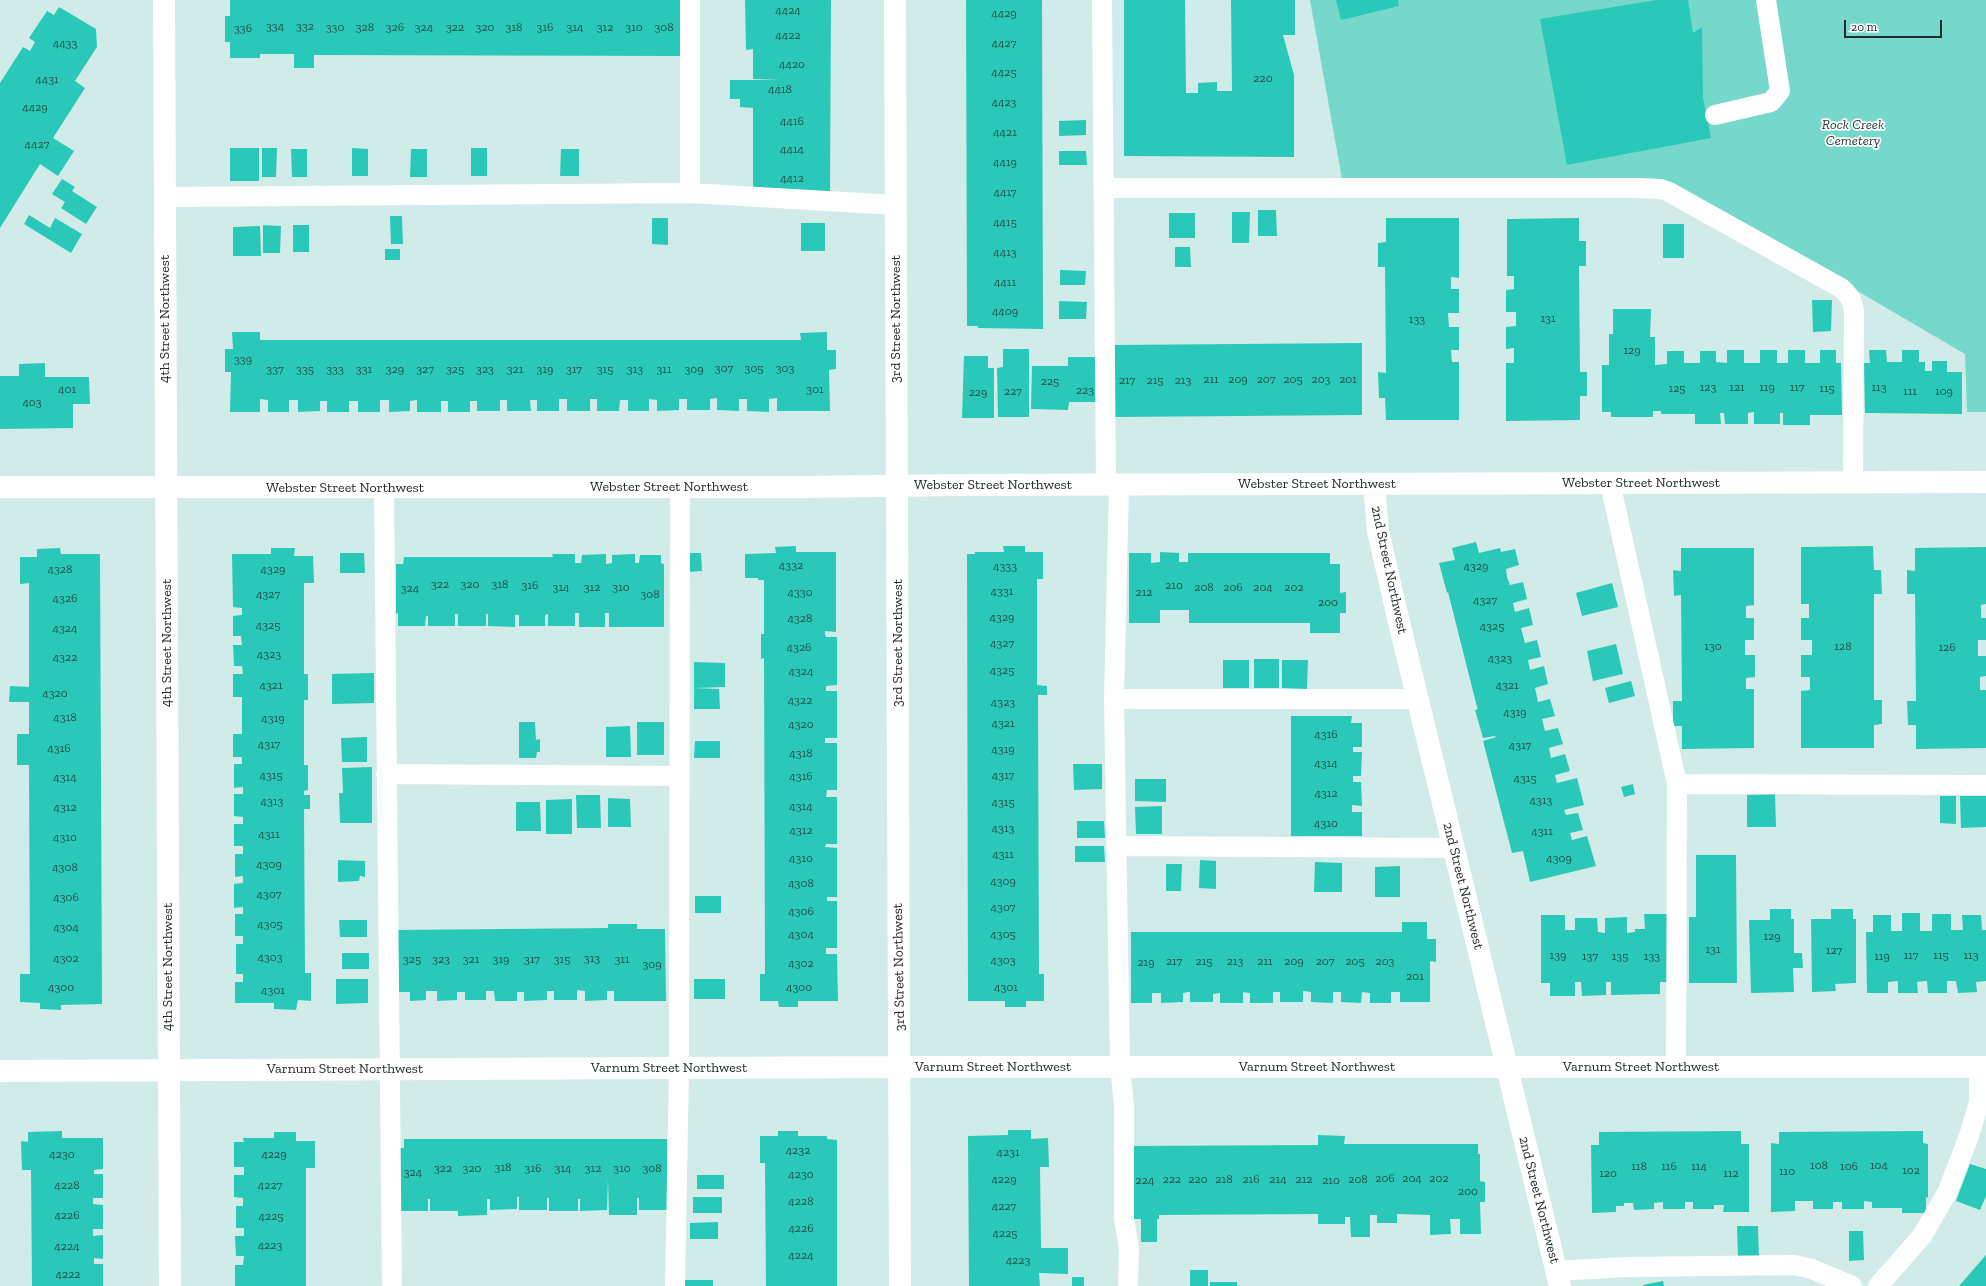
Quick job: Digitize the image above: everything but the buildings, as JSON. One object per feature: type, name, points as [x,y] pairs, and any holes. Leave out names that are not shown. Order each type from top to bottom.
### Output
[{"type":"street","name":"4th Street Northwest","points":[[164,0],[170,1286]]},
{"type":"street","name":"3rd Street Northwest","points":[[895,0],[900,1286]]},
{"type":"street","name":"Webster Street Northwest","points":[[0,487],[384,488],[1610,482],[1986,482]]},
{"type":"street","name":"2nd Street Northwest","points":[[1374,484],[1378,531],[1453,848],[1558,1278]]},
{"type":"street","name":"Varnum Street Northwest","points":[[0,1071],[900,1067],[1982,1067]]},
{"type":"lane","points":[[690,0],[690,193]]},
{"type":"lane","points":[[1102,0],[1104,188],[1113,485],[1114,699],[1120,1067],[1124,1106],[1124,1219],[1129,1248],[1128,1286]]},
{"type":"lane","points":[[1715,115],[1771,102],[1780,91],[1766,0]]},
{"type":"lane","points":[[1104,188],[1638,188],[1661,189],[1669,192],[1841,288],[1850,296],[1853,303],[1854,313],[1853,482]]},
{"type":"lane","points":[[165,197],[690,193],[896,205]]},
{"type":"lane","points":[[1610,482],[1677,784],[1676,1067]]},
{"type":"lane","points":[[675,1286],[679,1068],[680,487]]},
{"type":"lane","points":[[384,488],[388,1069],[392,1286]]},
{"type":"lane","points":[[1114,699],[1418,699]]},
{"type":"lane","points":[[386,774],[680,776]]},
{"type":"lane","points":[[1677,784],[1986,785]]},
{"type":"lane","points":[[1117,846],[1453,848]]},
{"type":"lane","points":[[1878,1286],[1922,1236],[1947,1193],[1969,1136],[1979,1102],[1982,1067]]},
{"type":"lane","points":[[1558,1278],[1626,1267],[1794,1266],[1812,1269],[1852,1286]]},
{"type":"green space","name":"Rock Creek Cemetery","points":[[1310,0],[1986,0],[1986,412],[1967,412],[1965,354],[1671,182],[1342,179]]}]
